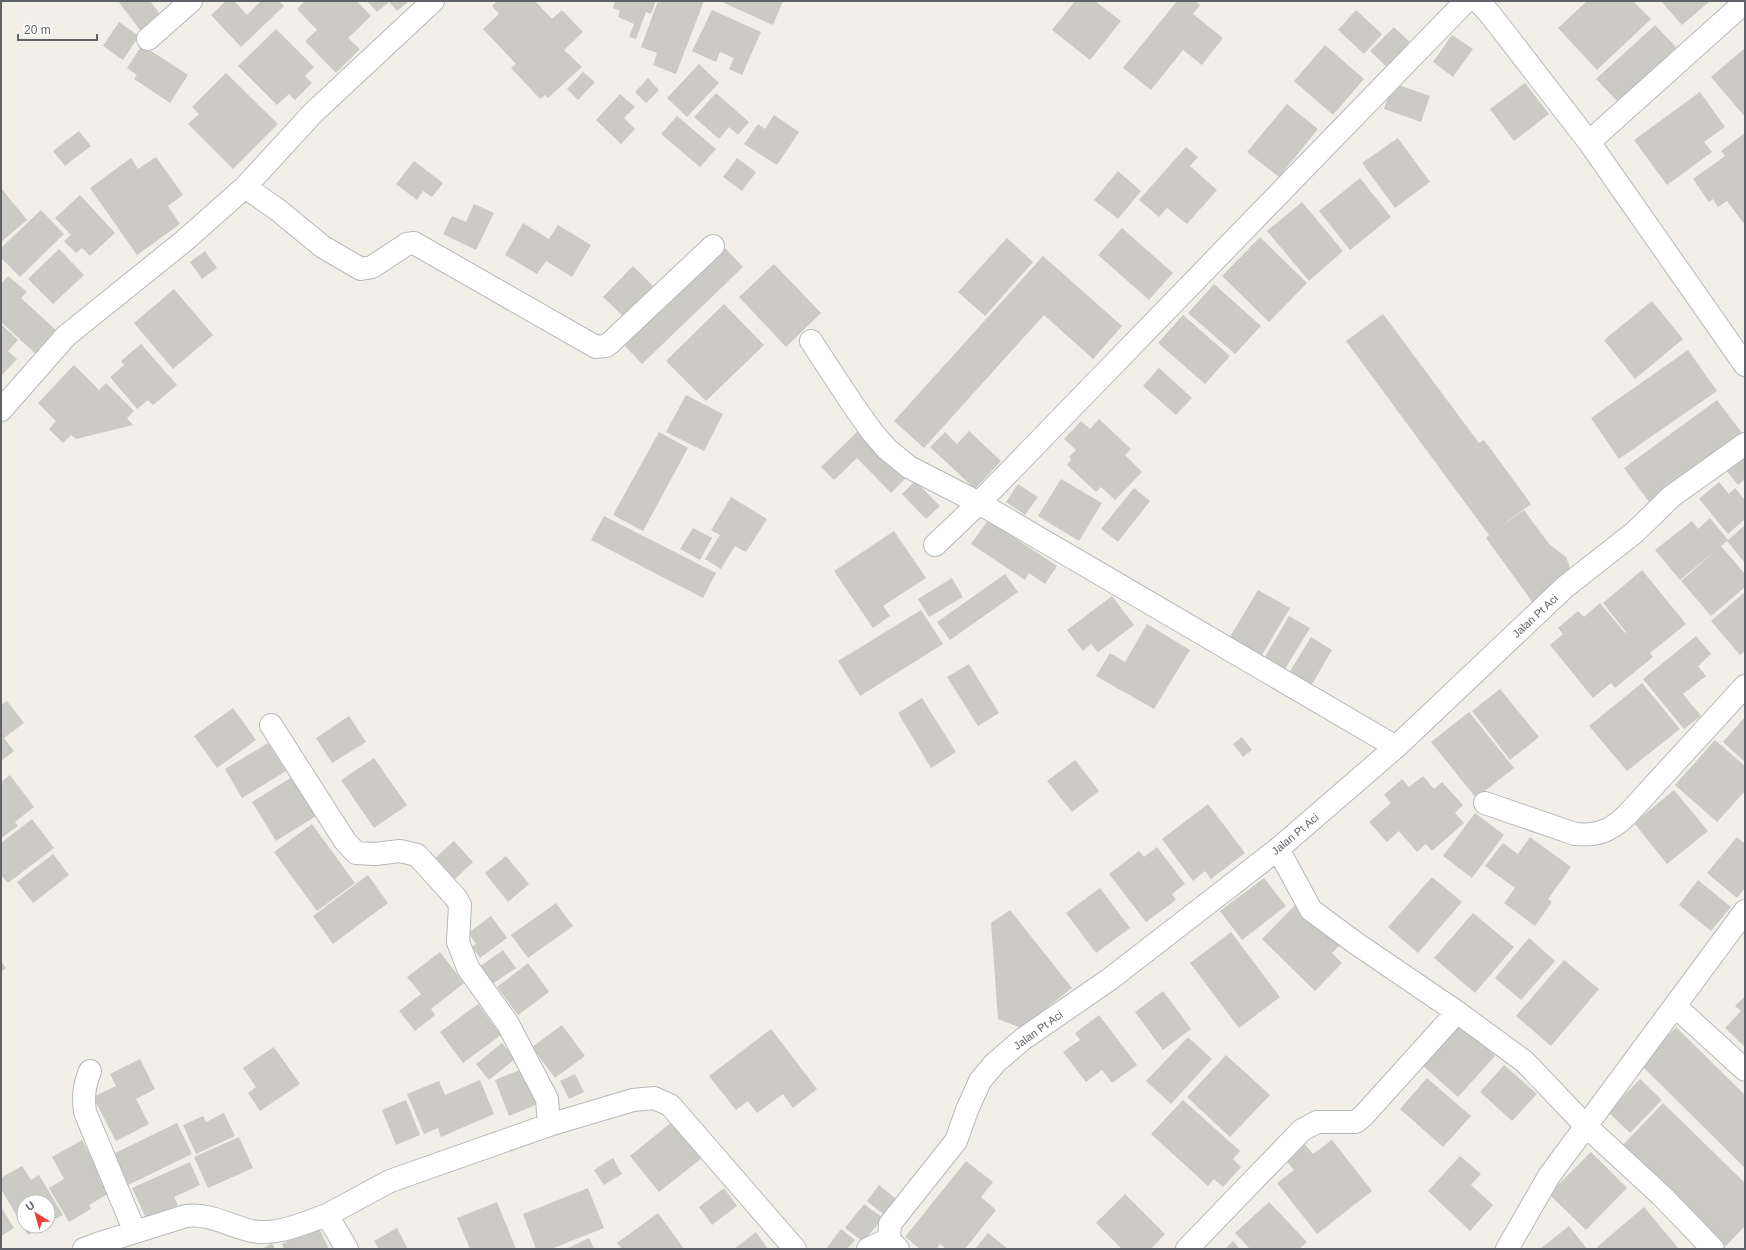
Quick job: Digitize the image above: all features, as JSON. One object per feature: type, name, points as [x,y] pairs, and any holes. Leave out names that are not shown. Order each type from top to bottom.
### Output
[{"type":"street","points":[[148,39],[191,1]]},
{"type":"street","points":[[1,410],[66,336],[184,240],[245,187],[313,113],[433,1]]},
{"type":"street","points":[[1478,1],[1490,14],[1589,142],[1745,364]]},
{"type":"street","points":[[1589,142],[1745,2]]},
{"type":"street","points":[[934,545],[979,503],[1460,7]]},
{"type":"street","points":[[245,187],[278,210],[323,247],[361,269],[372,267],[407,244],[414,242],[596,347],[606,346],[610,343],[713,246]]},
{"type":"street","points":[[810,341],[873,433],[888,449],[909,467],[979,503],[1396,747]]},
{"type":"street","name":"Jalan Pt Aci","points":[[894,1244],[890,1224],[956,1141],[967,1110],[980,1081],[995,1063],[1023,1039],[1110,979],[1278,849],[1396,747],[1565,588],[1635,532],[1672,496],[1745,444]]},
{"type":"street","points":[[1485,803],[1575,834],[1585,835],[1614,828],[1745,686]]},
{"type":"street","points":[[271,725],[345,841],[356,853],[375,854],[400,851],[417,855],[456,898],[460,904],[458,942],[468,968],[508,1024],[547,1099],[549,1125]]},
{"type":"street","points":[[1278,849],[1311,910],[1356,944],[1457,1012],[1525,1062],[1586,1126],[1662,1196],[1713,1249]]},
{"type":"street","points":[[1507,1249],[1549,1176],[1745,911]]},
{"type":"street","points":[[1675,1006],[1745,1070]]},
{"type":"street","points":[[1188,1249],[1302,1130],[1317,1122],[1356,1122],[1364,1115],[1457,1012]]},
{"type":"street","points":[[90,1071],[84,1086],[83,1098],[85,1112],[135,1232]]},
{"type":"street","points":[[84,1249],[186,1216],[198,1215],[253,1231],[272,1232],[327,1215],[390,1181],[549,1125],[634,1100],[654,1098],[670,1105],[795,1249]]},
{"type":"street","points":[[327,1215],[347,1249]]},
{"type":"street","points":[[868,1249],[894,1244]]},
{"type":"building","points":[[118,1],[150,1],[160,14],[140,30]]},
{"type":"building","points":[[226,1],[234,1],[247,15],[261,1],[279,1],[284,6],[241,47],[211,15]]},
{"type":"building","points":[[305,1],[357,1],[371,16],[348,38],[360,49],[336,73],[305,41],[317,30],[297,9]]},
{"type":"building","points":[[367,1],[409,1],[397,11],[389,2],[377,12]]},
{"type":"building","points":[[497,1],[535,1],[552,19],[562,10],[583,32],[564,50],[582,67],[548,98],[545,95],[540,99],[511,68],[516,64],[483,29],[499,14],[492,6]]},
{"type":"building","points":[[615,1],[656,1],[651,14],[646,12],[636,39],[629,37],[634,24],[618,17],[620,11],[613,8]]},
{"type":"building","points":[[658,1],[704,1],[676,74],[653,65],[657,53],[641,47]]},
{"type":"building","points":[[783,1],[773,25],[722,2]]},
{"type":"building","points":[[1075,1],[1095,1],[1121,21],[1090,60],[1052,30]]},
{"type":"building","points":[[1177,1],[1195,1],[1200,5],[1193,14],[1223,38],[1202,65],[1183,50],[1151,90],[1123,68]]},
{"type":"building","points":[[1587,1],[1633,1],[1651,19],[1597,70],[1558,28]]},
{"type":"building","points":[[1661,1],[1710,1],[1682,25]]},
{"type":"building","points":[[712,10],[761,32],[742,75],[729,69],[734,58],[720,52],[716,62],[692,51]]},
{"type":"building","points":[[1356,10],[1382,34],[1364,54],[1338,30]]},
{"type":"building","points":[[119,22],[139,36],[123,60],[103,46]]},
{"type":"building","points":[[1655,25],[1677,48],[1618,102],[1596,79]]},
{"type":"building","points":[[1394,27],[1413,45],[1389,69],[1370,51]]},
{"type":"building","points":[[276,29],[314,67],[305,76],[312,83],[295,100],[289,94],[277,105],[238,66]]},
{"type":"building","points":[[1452,35],[1473,49],[1453,77],[1433,62]]},
{"type":"building","points":[[142,45],[188,75],[170,103],[134,79],[137,75],[127,68]]},
{"type":"building","points":[[1325,45],[1364,79],[1333,115],[1294,81]]},
{"type":"building","points":[[1745,48],[1745,117],[1711,77]]},
{"type":"building","points":[[699,64],[719,83],[687,117],[667,98]]},
{"type":"building","points":[[583,72],[595,82],[578,100],[567,89]]},
{"type":"building","points":[[226,73],[278,124],[233,169],[188,124],[199,114],[192,107]]},
{"type":"building","points":[[648,78],[659,90],[646,103],[635,92]]},
{"type":"building","points":[[1393,83],[1430,96],[1421,122],[1384,109]]},
{"type":"building","points":[[1525,83],[1549,114],[1514,141],[1490,109]]},
{"type":"building","points":[[1700,92],[1725,127],[1704,142],[1712,152],[1667,185],[1634,140]]},
{"type":"building","points":[[716,93],[749,122],[738,135],[729,127],[719,139],[694,117]]},
{"type":"building","points":[[620,94],[635,107],[624,118],[635,129],[621,144],[596,120]]},
{"type":"building","points":[[1287,104],[1318,129],[1279,177],[1247,152]]},
{"type":"building","points":[[774,115],[799,132],[777,165],[744,144],[758,124],[765,129]]},
{"type":"building","points":[[677,116],[716,149],[700,167],[661,134]]},
{"type":"building","points":[[79,131],[91,146],[65,166],[53,151]]},
{"type":"building","points":[[1745,133],[1745,225],[1727,201],[1718,207],[1713,199],[1709,202],[1693,179],[1725,156],[1721,151]]},
{"type":"building","points":[[1398,138],[1430,182],[1395,208],[1362,163]]},
{"type":"building","points":[[1186,147],[1198,157],[1190,166],[1217,190],[1187,224],[1167,208],[1159,217],[1139,200]]},
{"type":"building","points":[[156,157],[183,195],[168,206],[180,224],[137,255],[90,188],[131,158],[138,169]]},
{"type":"building","points":[[737,158],[756,172],[742,191],[723,177]]},
{"type":"building","points":[[414,161],[443,183],[432,197],[423,191],[417,200],[396,184]]},
{"type":"building","points":[[1118,171],[1141,191],[1118,219],[1094,200]]},
{"type":"building","points":[[1360,178],[1391,217],[1350,250],[1319,211]]},
{"type":"building","points":[[1,188],[27,220],[1,242]]},
{"type":"building","points":[[80,195],[115,233],[90,256],[82,248],[76,253],[64,241],[71,235],[55,218]]},
{"type":"building","points":[[1302,202],[1343,251],[1309,281],[1267,231]]},
{"type":"building","points":[[474,204],[494,213],[476,250],[443,234],[452,216],[466,222]]},
{"type":"building","points":[[41,210],[64,234],[20,277],[1,258],[1,248]]},
{"type":"building","points":[[523,223],[549,239],[558,225],[591,245],[572,277],[546,261],[537,274],[505,255]]},
{"type":"building","points":[[1122,228],[1173,273],[1149,300],[1098,255]]},
{"type":"building","points":[[1260,237],[1307,283],[1269,322],[1222,276]]},
{"type":"building","points":[[1007,238],[1033,262],[985,316],[958,292]]},
{"type":"building","points":[[725,248],[743,267],[642,364],[624,345]]},
{"type":"building","points":[[59,249],[84,275],[53,304],[28,279]]},
{"type":"building","points":[[205,251],[217,268],[202,279],[190,262]]},
{"type":"building","points":[[1043,256],[1122,326],[1093,359],[1044,315],[924,448],[894,421]]},
{"type":"building","points":[[774,264],[821,313],[786,347],[739,297]]},
{"type":"building","points":[[633,266],[653,286],[623,316],[603,297]]},
{"type":"building","points":[[8,276],[27,292],[21,298],[59,333],[38,356],[1,322],[1,284]]},
{"type":"building","points":[[1214,284],[1261,326],[1235,354],[1188,313]]},
{"type":"building","points":[[174,289],[213,335],[173,369],[134,323]]},
{"type":"building","points":[[1652,301],[1683,339],[1635,379],[1604,340]]},
{"type":"building","points":[[724,304],[764,345],[706,401],[666,361]]},
{"type":"building","points":[[1383,314],[1479,443],[1484,440],[1531,504],[1492,533],[1524,510],[1549,544],[1566,557],[1574,578],[1536,607],[1486,538],[1489,535],[1346,341]]},
{"type":"building","points":[[1183,315],[1230,356],[1205,384],[1158,343]]},
{"type":"building","points":[[1,324],[18,340],[8,351],[17,359],[1,376]]},
{"type":"building","points":[[141,344],[177,385],[153,405],[148,400],[137,409],[110,377],[124,365],[121,361]]},
{"type":"building","points":[[1688,350],[1717,391],[1619,459],[1591,418]]},
{"type":"building","points":[[74,365],[99,390],[106,383],[134,411],[127,418],[133,425],[76,439],[71,435],[63,443],[49,429],[56,421],[38,403]]},
{"type":"building","points":[[1159,368],[1192,398],[1176,415],[1143,386]]},
{"type":"building","points":[[686,395],[723,414],[704,451],[666,432]]},
{"type":"building","points":[[1717,400],[1742,433],[1649,502],[1624,468]]},
{"type":"building","points":[[1099,419],[1131,449],[1125,455],[1142,472],[1115,500],[1101,487],[1096,492],[1067,465],[1071,460],[1069,457],[1076,450],[1064,439],[1081,421],[1090,429]]},
{"type":"building","points":[[860,429],[906,478],[891,493],[857,458],[834,480],[821,467]]},
{"type":"building","points":[[969,431],[1001,461],[975,489],[930,447],[945,432],[957,444]]},
{"type":"building","points":[[659,432],[688,448],[643,531],[613,515]]},
{"type":"building","points":[[1745,453],[1745,479],[1738,485],[1725,469]]},
{"type":"building","points":[[1061,479],[1102,503],[1079,541],[1038,516]]},
{"type":"building","points":[[915,481],[940,506],[926,519],[902,494]]},
{"type":"building","points":[[1719,482],[1729,494],[1735,488],[1745,500],[1745,519],[1728,534],[1699,499]]},
{"type":"building","points":[[1018,484],[1038,497],[1025,515],[1006,502]]},
{"type":"building","points":[[1134,488],[1150,501],[1118,542],[1101,529]]},
{"type":"building","points":[[731,497],[767,519],[746,552],[735,546],[721,569],[705,559],[720,535],[711,530]]},
{"type":"building","points":[[604,516],[716,573],[703,598],[591,540]]},
{"type":"building","points":[[1710,518],[1728,540],[1745,525],[1745,563],[1727,541],[1721,546],[1745,574],[1745,587],[1711,616],[1681,581],[1720,547],[1680,580],[1655,550],[1692,521],[1698,529]]},
{"type":"building","points":[[988,520],[1057,566],[1045,584],[1029,573],[1025,580],[971,544]]},
{"type":"building","points":[[693,528],[712,538],[700,560],[680,549]]},
{"type":"building","points":[[894,531],[926,578],[883,606],[890,616],[873,628],[834,571]]},
{"type":"building","points":[[1642,570],[1686,624],[1650,653],[1653,657],[1615,688],[1611,683],[1593,698],[1550,645],[1563,634],[1558,628],[1578,611],[1584,617],[1600,603],[1625,633],[1626,632],[1603,603]]},
{"type":"building","points":[[1005,574],[1018,592],[950,640],[937,622]]},
{"type":"building","points":[[952,578],[963,597],[929,617],[918,599]]},
{"type":"building","points":[[1258,590],[1290,608],[1262,655],[1230,637]]},
{"type":"building","points":[[1745,592],[1745,651],[1740,655],[1711,621]]},
{"type":"building","points":[[1112,596],[1134,625],[1098,652],[1091,644],[1083,651],[1067,630]]},
{"type":"building","points":[[921,610],[943,644],[860,696],[838,661]]},
{"type":"building","points":[[1289,616],[1310,628],[1285,669],[1265,657]]},
{"type":"building","points":[[1147,624],[1190,650],[1154,709],[1096,676],[1110,653],[1125,662]]},
{"type":"building","points":[[1696,636],[1711,654],[1698,666],[1706,676],[1683,694],[1701,716],[1684,729],[1643,679]]},
{"type":"building","points":[[1311,637],[1332,650],[1311,686],[1289,673]]},
{"type":"building","points":[[969,664],[999,713],[978,726],[947,677]]},
{"type":"building","points":[[1642,683],[1680,729],[1627,771],[1589,726]]},
{"type":"building","points":[[1500,689],[1539,737],[1510,760],[1472,711]]},
{"type":"building","points":[[922,698],[956,752],[931,768],[898,713]]},
{"type":"building","points":[[7,701],[24,723],[4,738],[14,751],[1,761],[1,705]]},
{"type":"building","points":[[233,708],[256,740],[217,768],[194,736]]},
{"type":"building","points":[[1469,712],[1514,768],[1476,798],[1431,742]]},
{"type":"building","points":[[349,716],[366,742],[332,763],[316,738]]},
{"type":"building","points":[[1745,717],[1745,762],[1723,742]]},
{"type":"building","points":[[1242,737],[1252,750],[1243,757],[1233,744]]},
{"type":"building","points":[[1715,740],[1745,766],[1745,791],[1717,822],[1675,785]]},
{"type":"building","points":[[268,743],[286,771],[242,798],[225,769]]},
{"type":"building","points":[[374,758],[407,805],[374,828],[341,780]]},
{"type":"building","points":[[1075,760],[1099,791],[1072,812],[1047,781]]},
{"type":"building","points":[[10,775],[34,807],[15,822],[18,826],[1,838],[1,782]]},
{"type":"building","points":[[1423,776],[1434,789],[1442,782],[1463,805],[1455,813],[1464,823],[1432,851],[1426,844],[1417,852],[1399,831],[1387,842],[1369,822],[1391,803],[1384,795],[1402,779],[1409,787]]},
{"type":"building","points":[[292,777],[316,816],[276,841],[252,802]]},
{"type":"building","points":[[1674,790],[1708,831],[1667,864],[1634,823]]},
{"type":"building","points":[[1208,804],[1245,853],[1211,879],[1205,871],[1193,881],[1162,839]]},
{"type":"building","points":[[1475,813],[1504,835],[1472,878],[1443,856]]},
{"type":"building","points":[[32,819],[54,848],[8,883],[1,875],[1,843]]},
{"type":"building","points":[[312,824],[355,883],[317,911],[274,852]]},
{"type":"building","points":[[1530,837],[1571,867],[1548,899],[1552,902],[1535,926],[1504,903],[1515,888],[1485,866],[1503,843],[1518,854]]},
{"type":"building","points":[[1737,837],[1745,844],[1745,888],[1737,898],[1707,873]]},
{"type":"building","points":[[454,841],[473,862],[455,879],[435,858]]},
{"type":"building","points":[[1157,847],[1185,884],[1172,894],[1176,900],[1146,922],[1109,874],[1139,851],[1144,857]]},
{"type":"building","points":[[53,854],[69,875],[33,903],[17,882]]},
{"type":"building","points":[[506,856],[529,884],[508,902],[485,873]]},
{"type":"building","points":[[368,875],[388,903],[333,944],[313,916]]},
{"type":"building","points":[[1432,877],[1462,902],[1418,953],[1388,927]]},
{"type":"building","points":[[1264,878],[1286,906],[1242,940],[1220,911]]},
{"type":"building","points":[[1698,880],[1731,907],[1711,931],[1679,905]]},
{"type":"building","points":[[1100,888],[1130,928],[1096,953],[1066,913]]},
{"type":"building","points":[[1298,902],[1341,944],[1332,953],[1342,963],[1315,991],[1262,939]]},
{"type":"building","points":[[556,903],[573,926],[528,958],[511,935]]},
{"type":"building","points":[[1010,910],[1072,988],[1021,1028],[998,1019],[991,923]]},
{"type":"building","points":[[1473,913],[1514,947],[1475,993],[1434,958]]},
{"type":"building","points":[[491,916],[507,938],[480,958],[472,947],[476,944],[468,933]]},
{"type":"building","points":[[1231,932],[1280,997],[1239,1028],[1190,963]]},
{"type":"building","points":[[1529,938],[1555,961],[1521,1000],[1495,978]]},
{"type":"building","points":[[503,950],[516,968],[488,987],[475,970]]},
{"type":"building","points":[[440,952],[464,983],[431,1009],[435,1015],[415,1031],[399,1011],[421,994],[407,977]]},
{"type":"building","points":[[1564,960],[1599,989],[1551,1046],[1516,1016]]},
{"type":"building","points":[[1,961],[6,968],[1,972]]},
{"type":"building","points":[[528,963],[549,992],[518,1015],[497,987]]},
{"type":"building","points":[[1163,991],[1191,1029],[1163,1050],[1135,1012]]},
{"type":"building","points":[[1745,996],[1745,1047],[1725,1028],[1741,1011],[1735,1006]]},
{"type":"building","points":[[478,1004],[501,1035],[463,1063],[440,1032]]},
{"type":"building","points":[[1099,1015],[1137,1065],[1112,1083],[1102,1070],[1086,1082],[1063,1052],[1080,1040],[1075,1033]]},
{"type":"building","points":[[1459,1023],[1495,1056],[1458,1097],[1421,1064]]},
{"type":"building","points":[[562,1025],[585,1056],[555,1078],[532,1047]]},
{"type":"building","points":[[1676,1027],[1745,1095],[1745,1168],[1640,1064]]},
{"type":"building","points":[[771,1029],[817,1089],[793,1108],[783,1094],[757,1113],[748,1101],[736,1110],[709,1076]]},
{"type":"building","points":[[1188,1037],[1212,1059],[1171,1104],[1146,1081]]},
{"type":"building","points":[[502,1043],[515,1059],[489,1080],[476,1064]]},
{"type":"building","points":[[274,1047],[300,1084],[260,1111],[248,1093],[256,1087],[243,1068]]},
{"type":"building","points":[[1226,1055],[1270,1095],[1230,1137],[1187,1097]]},
{"type":"building","points":[[140,1059],[155,1089],[136,1099],[149,1124],[116,1141],[93,1097],[116,1086],[110,1074]]},
{"type":"building","points":[[1504,1065],[1537,1094],[1512,1121],[1480,1092]]},
{"type":"building","points":[[529,1066],[543,1102],[509,1116],[495,1080]]},
{"type":"building","points":[[575,1074],[584,1092],[569,1099],[560,1081]]},
{"type":"building","points":[[1427,1078],[1471,1116],[1443,1147],[1400,1109]]},
{"type":"building","points":[[1640,1079],[1662,1100],[1630,1133],[1608,1112]]},
{"type":"building","points":[[480,1080],[494,1114],[441,1137],[438,1128],[424,1134],[407,1094],[439,1081],[445,1095]]},
{"type":"building","points":[[406,1100],[420,1135],[396,1145],[382,1110]]},
{"type":"building","points":[[1183,1100],[1240,1151],[1233,1159],[1241,1167],[1223,1187],[1214,1179],[1208,1186],[1151,1134]]},
{"type":"building","points":[[1663,1103],[1745,1183],[1745,1226],[1726,1246],[1623,1145]]},
{"type":"building","points":[[224,1113],[235,1136],[196,1154],[183,1125],[203,1116],[206,1122]]},
{"type":"building","points":[[673,1121],[702,1158],[659,1192],[630,1156]]},
{"type":"building","points":[[177,1123],[192,1154],[128,1185],[113,1154]]},
{"type":"building","points":[[239,1137],[253,1168],[208,1188],[194,1157]]},
{"type":"building","points":[[82,1140],[111,1192],[89,1205],[91,1209],[69,1222],[56,1200],[56,1194],[53,1194],[49,1188],[64,1179],[52,1157]]},
{"type":"building","points":[[1332,1140],[1372,1191],[1317,1234],[1277,1183],[1294,1170],[1284,1158],[1304,1143],[1313,1154]]},
{"type":"building","points":[[1591,1152],[1627,1188],[1586,1230],[1549,1194]]},
{"type":"building","points":[[1460,1156],[1481,1174],[1471,1185],[1493,1205],[1470,1231],[1428,1191]]},
{"type":"building","points":[[613,1158],[622,1174],[604,1185],[594,1170]]},
{"type":"building","points":[[966,1161],[993,1182],[981,1197],[996,1210],[965,1249],[946,1249],[940,1244],[936,1249],[920,1249],[905,1237]]},
{"type":"building","points":[[190,1162],[200,1185],[174,1197],[178,1205],[147,1220],[132,1188]]},
{"type":"building","points":[[22,1166],[31,1180],[39,1175],[50,1194],[16,1194],[16,1215],[1,1189],[1,1178]]},
{"type":"building","points":[[879,1185],[902,1204],[889,1219],[867,1201]]},
{"type":"building","points":[[588,1188],[604,1228],[551,1249],[536,1249],[523,1214]]},
{"type":"building","points":[[724,1188],[737,1206],[712,1225],[699,1207]]},
{"type":"building","points":[[1125,1194],[1165,1234],[1151,1249],[1122,1249],[1096,1223]]},
{"type":"building","points":[[497,1202],[516,1249],[470,1249],[457,1218]]},
{"type":"building","points":[[1269,1202],[1307,1242],[1299,1249],[1250,1249],[1235,1233]]},
{"type":"building","points":[[56,1203],[63,1215],[56,1219]]},
{"type":"building","points":[[864,1204],[883,1218],[863,1242],[845,1228]]},
{"type":"building","points":[[1,1207],[14,1228],[1,1236]]},
{"type":"building","points":[[1644,1207],[1679,1249],[1598,1249],[1597,1247]]},
{"type":"building","points":[[658,1213],[684,1249],[622,1249],[617,1243]]},
{"type":"building","points":[[318,1226],[329,1249],[284,1249],[282,1244]]},
{"type":"building","points":[[1569,1226],[1587,1249],[1540,1249]]},
{"type":"building","points":[[397,1228],[408,1249],[379,1249],[374,1241]]},
{"type":"building","points":[[841,1229],[855,1240],[847,1249],[826,1249]]},
{"type":"building","points":[[756,1232],[768,1249],[734,1249]]},
{"type":"building","points":[[988,1233],[1008,1249],[975,1249]]},
{"type":"building","points":[[589,1238],[594,1249],[566,1249]]},
{"type":"building","points":[[1233,1241],[1240,1249],[1225,1249]]},
{"type":"building","points":[[272,1243],[275,1249],[262,1249]]}]
